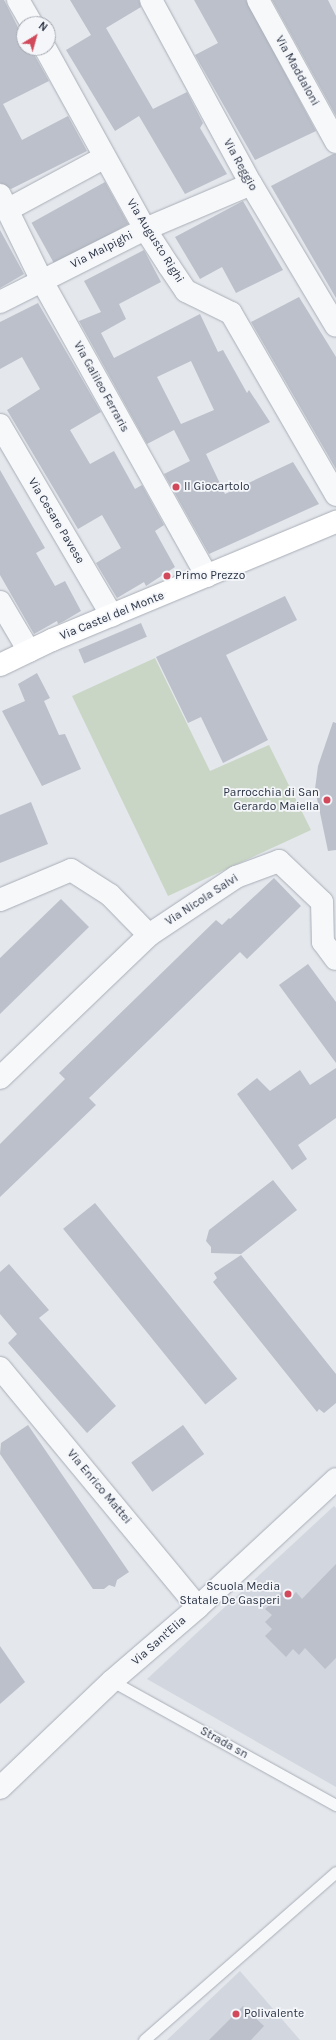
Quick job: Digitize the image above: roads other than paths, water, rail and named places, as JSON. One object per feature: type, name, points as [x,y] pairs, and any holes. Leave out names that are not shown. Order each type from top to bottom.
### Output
[{"type":"main road","name":"Via Castel del Monte","points":[[0,665],[29,651],[336,522]]},
{"type":"street","points":[[18,0],[27,16]]},
{"type":"street","name":"Via Reggio","points":[[150,0],[250,184],[336,326]]},
{"type":"street","name":"Via Maddaloni","points":[[258,0],[335,138]]},
{"type":"street","name":"Via Augusto Righi","points":[[49,56],[145,229],[186,291],[231,313],[336,495]]},
{"type":"street","points":[[4,203],[105,157]]},
{"type":"street","name":"Via Malpighi","points":[[0,302],[145,229],[250,184]]},
{"type":"street","name":"Via Galileo Ferraris","points":[[4,203],[42,281],[207,576]]},
{"type":"street","name":"Via Cesare Pavese","points":[[0,425],[112,616]]},
{"type":"street","points":[[0,602],[29,651]]},
{"type":"street","name":"Via Nicola Salvi","points":[[0,1078],[149,935],[236,877],[279,861],[322,902],[323,942],[336,959]]},
{"type":"street","points":[[0,900],[71,870],[110,895],[149,935]]},
{"type":"street","name":"Via Enrico Mattei","points":[[0,1368],[198,1607]]},
{"type":"street","name":"Via Sant'Elia","points":[[0,1788],[112,1681],[198,1607],[336,1479]]},
{"type":"lane","name":"Strada sn","points":[[112,1681],[336,1805]]},
{"type":"lane","points":[[144,2040],[336,1872]]},
{"type":"place","name":"Il Giocartolo","points":[[176,487]]},
{"type":"place","name":"Primo Prezzo","points":[[167,576]]},
{"type":"place","name":"Parrocchia di San Gerardo Maiella","points":[[327,800]]},
{"type":"place","name":"Scuola Media Statale De Gasperi","points":[[288,1594]]},
{"type":"place","name":"Polivalente","points":[[236,2014]]}]
